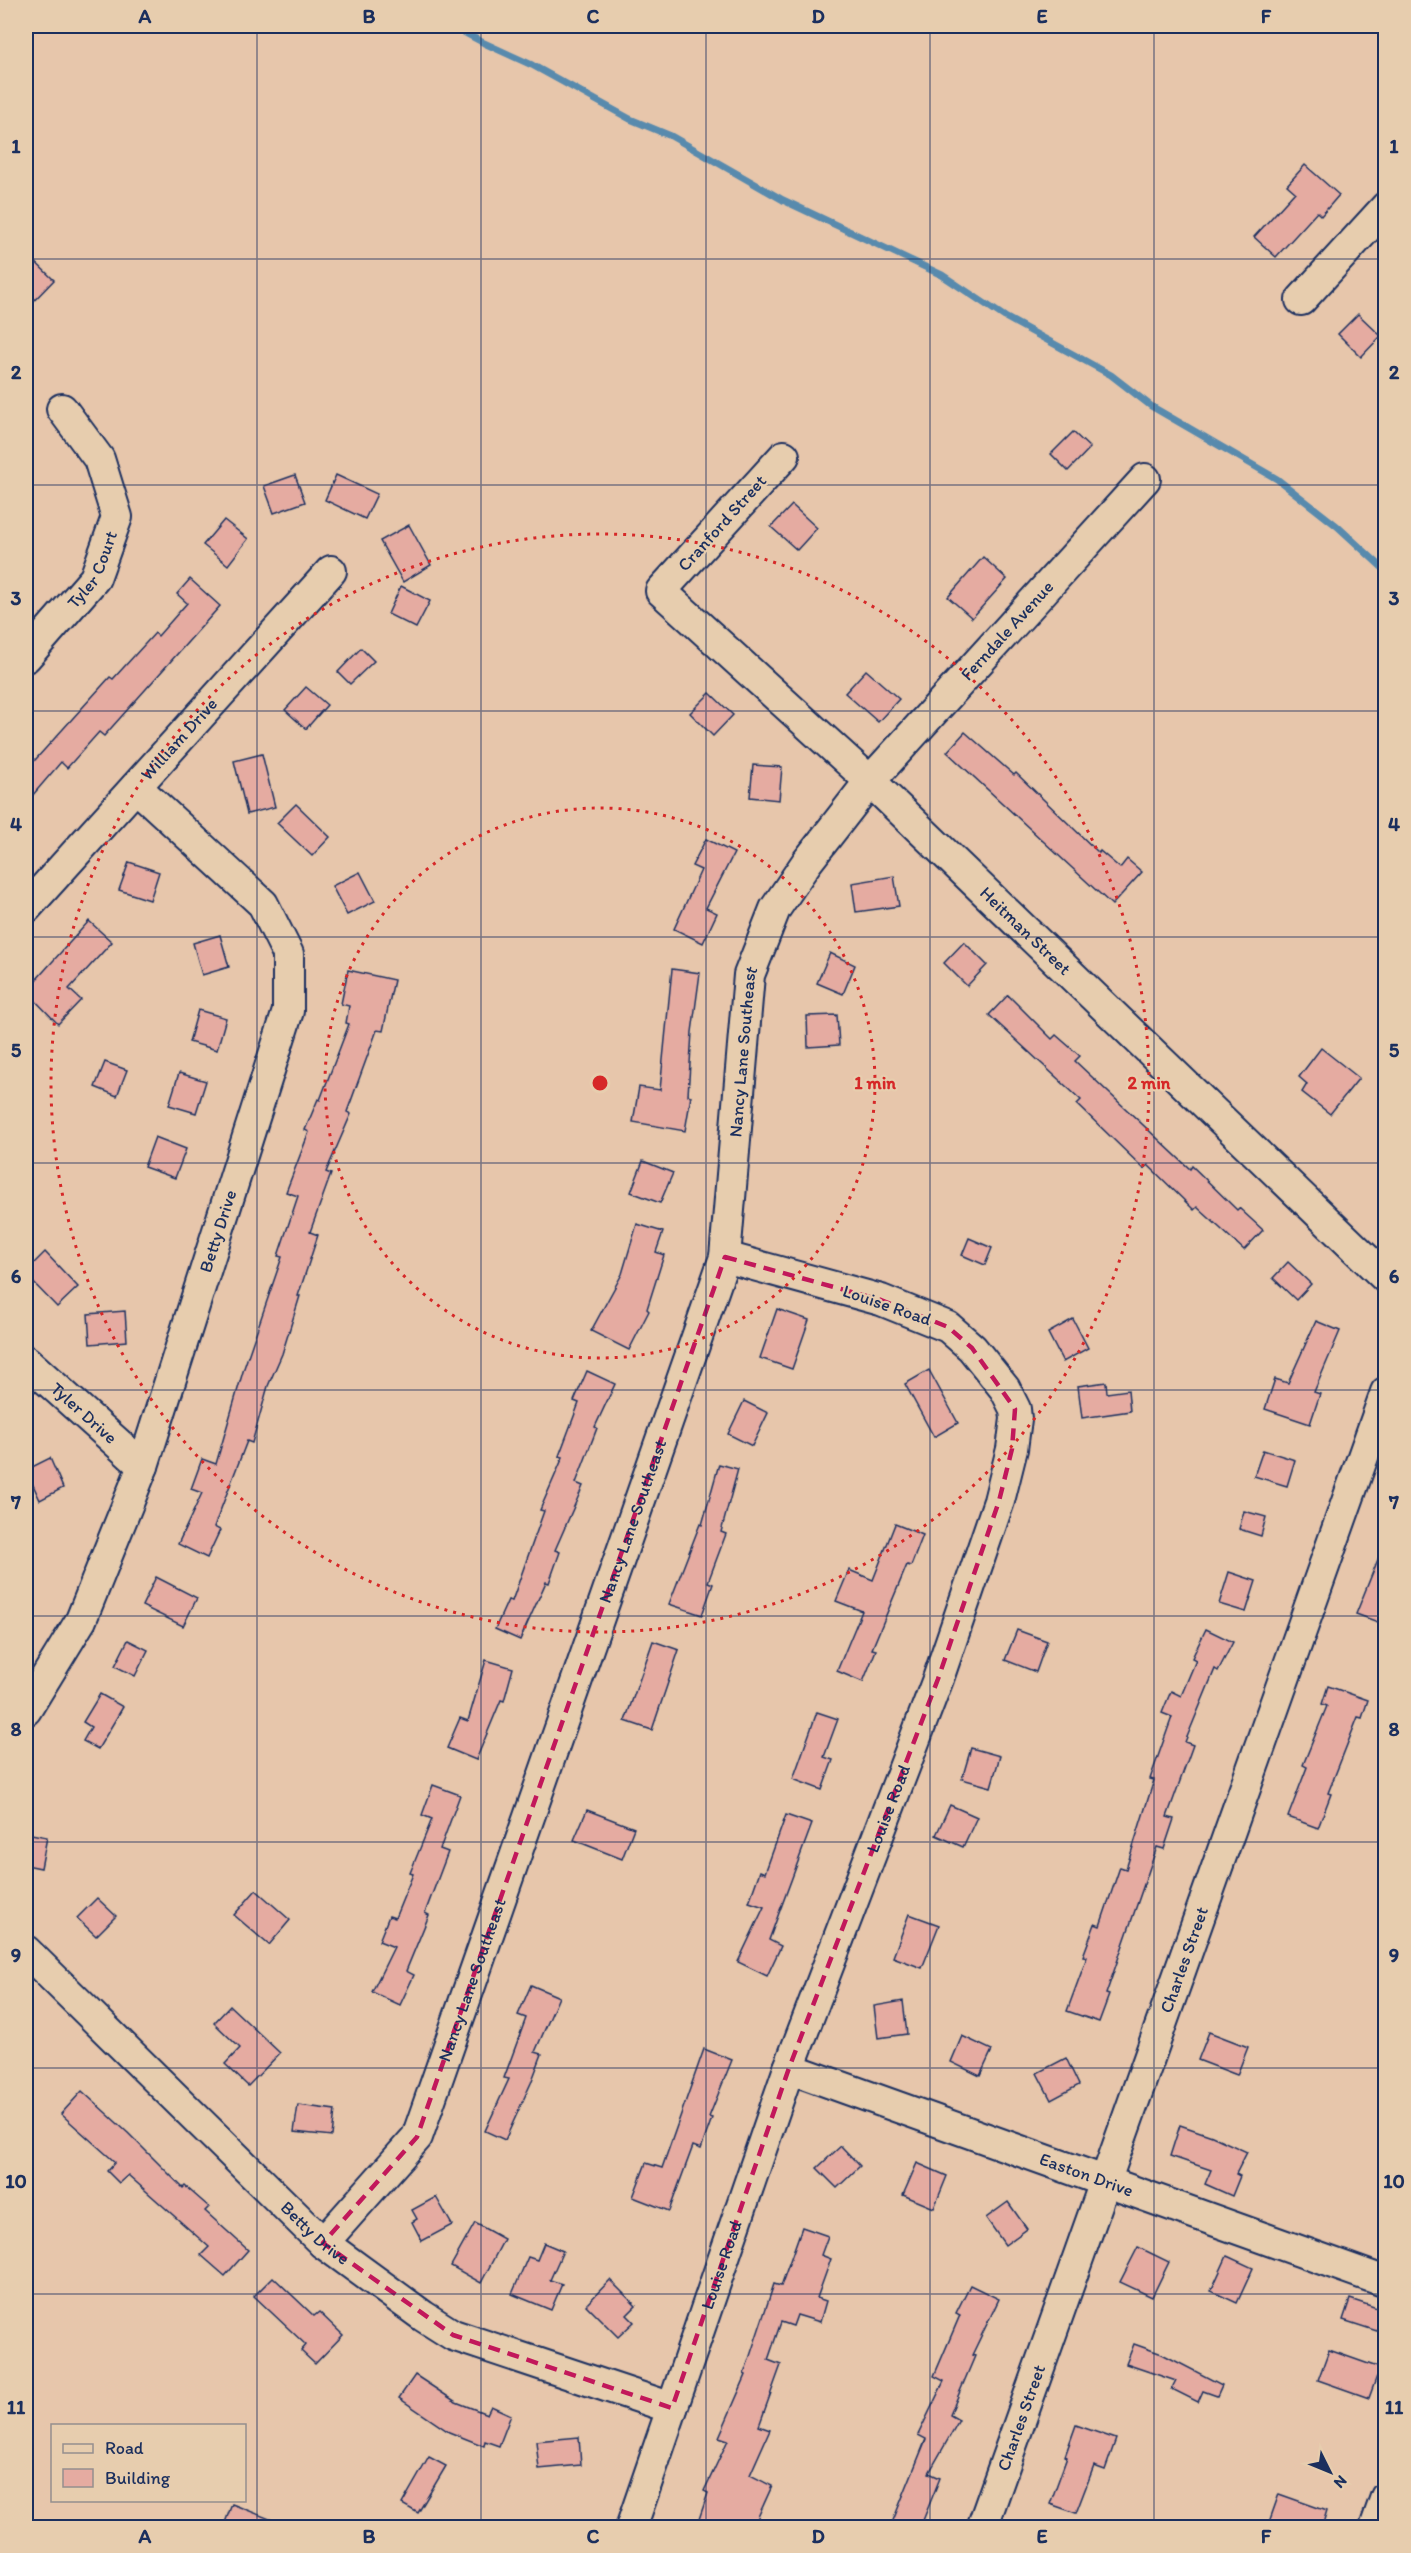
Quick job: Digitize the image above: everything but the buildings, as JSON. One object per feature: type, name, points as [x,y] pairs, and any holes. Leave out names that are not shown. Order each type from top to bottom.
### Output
[{"type":"street","points":[[1301,300],[1386,207]]},
{"type":"street","name":"Tyler Court","points":[[26,657],[95,578],[117,517],[99,459],[62,409]]},
{"type":"street","name":"Cranford Street","points":[[661,591],[784,456]]},
{"type":"street","name":"Ferndale Avenue","points":[[870,781],[1145,479]]},
{"type":"street","name":"William Drive","points":[[26,908],[331,571]]},
{"type":"street","name":"Heitman Street","points":[[661,591],[870,781],[1386,1278]]},
{"type":"street","name":"Nancy Lane Southeast","points":[[323,2243],[417,2137],[726,1257],[749,975],[775,909],[807,862],[870,781]]},
{"type":"street","name":"Betty Drive","points":[[26,1710],[81,1620],[143,1466],[288,1011],[288,954],[263,904],[136,787]]},
{"type":"street","name":"Louise Road","points":[[631,2528],[789,2068],[938,1679],[999,1501],[1012,1449],[1016,1419],[1015,1409],[1005,1389],[972,1348],[948,1327],[881,1300],[726,1257]]},
{"type":"street","name":"Tyler Drive","points":[[26,1361],[143,1466]]},
{"type":"street","name":"Charles Street","points":[[982,2528],[1386,1392]]},
{"type":"street","name":"Betty Drive","points":[[26,1951],[323,2243],[423,2316],[453,2335],[672,2408]]},
{"type":"street","name":"Easton Drive","points":[[789,2068],[1386,2282]]},
{"type":"street","points":[[1375,2528],[1386,2497]]},
{"type":"highlighted area","points":[[725,1257],[881,1300],[948,1327],[972,1348],[1015,1409],[1012,1449],[999,1501],[938,1679],[789,2068],[672,2408],[453,2335],[323,2243],[417,2137]]},
{"type":"waterway","points":[[452,26],[532,65],[630,119],[671,136],[783,200],[942,275],[1005,317],[1111,375],[1151,406],[1277,479],[1337,526],[1386,571]]}]
